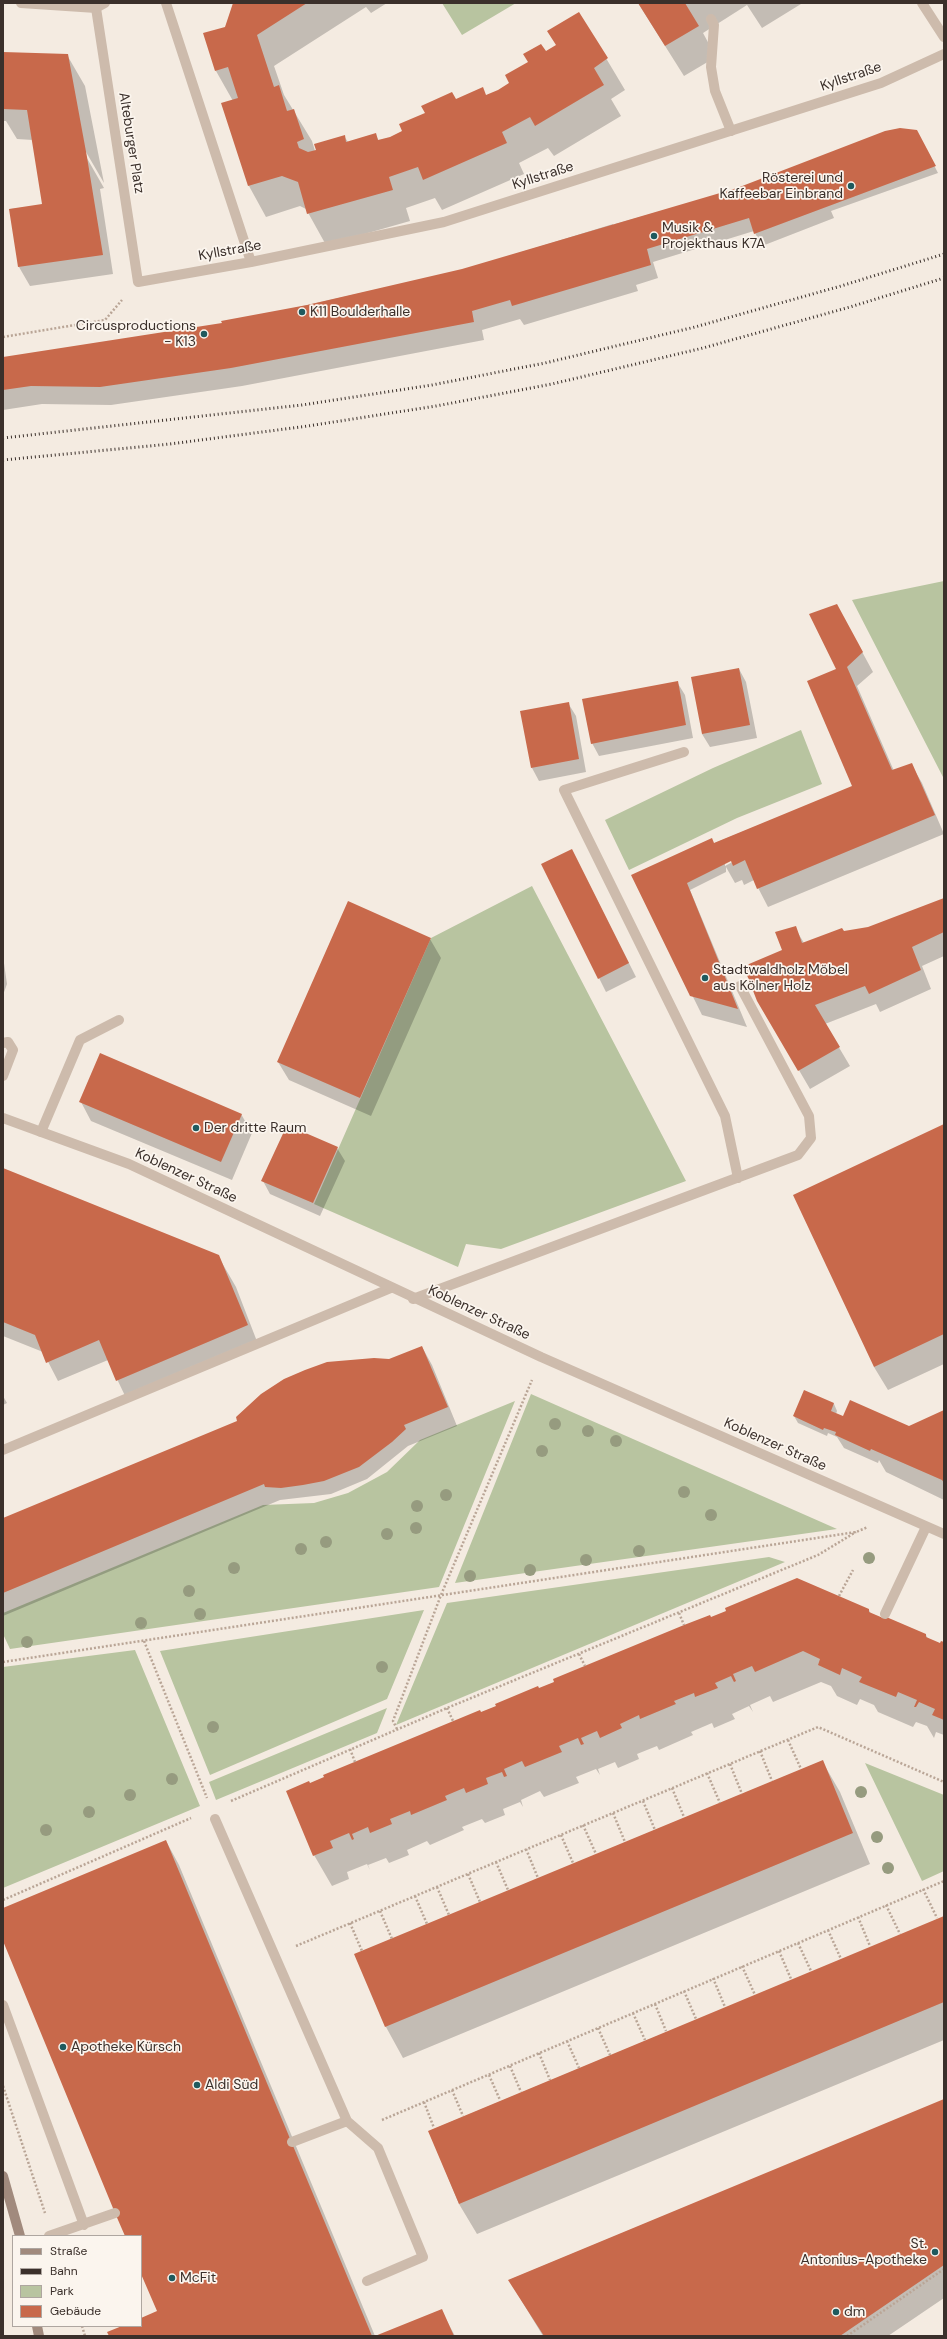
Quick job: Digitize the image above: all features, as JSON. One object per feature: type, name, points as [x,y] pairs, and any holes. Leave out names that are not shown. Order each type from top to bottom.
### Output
[{"type":"main road","points":[[3,2176],[20,2235]]},
{"type":"street","points":[[21,3],[100,5]]},
{"type":"street","points":[[166,3],[251,262]]},
{"type":"street","points":[[922,3],[944,37]]},
{"type":"street","name":"Alteburger Platz","points":[[100,5],[138,282]]},
{"type":"street","points":[[711,19],[714,39],[711,67],[715,91],[731,131]]},
{"type":"street","name":"Kyllstraße","points":[[138,282],[251,262],[444,222],[881,83],[944,54]]},
{"type":"street","points":[[684,752],[564,790],[725,1116],[738,1178]]},
{"type":"street","points":[[413,1299],[798,1155],[811,1138],[809,1116],[740,986]]},
{"type":"street","points":[[41,1132],[80,1040],[119,1020]]},
{"type":"street","points":[[3,1043],[8,1042],[13,1050],[3,1076]]},
{"type":"street","name":"Koblenzer Straße","points":[[3,1118],[129,1164],[413,1299],[541,1357],[944,1534]]},
{"type":"street","points":[[3,1450],[391,1288]]},
{"type":"street","points":[[885,1614],[926,1527]]},
{"type":"street","points":[[213,1814],[347,2121],[378,2148],[423,2257],[367,2281]]},
{"type":"street","points":[[3,2005],[84,2225]]},
{"type":"street","points":[[292,2142],[347,2121]]},
{"type":"street","points":[[51,2235],[84,2225],[115,2213]]},
{"type":"path","points":[[3,337],[105,320],[138,282]]},
{"type":"path","points":[[397,1729],[393,1722],[441,1595],[541,1357]]},
{"type":"path","points":[[3,1900],[213,1814],[350,1749],[397,1729],[818,1555],[856,1532],[898,1514]]},
{"type":"path","points":[[3,1661],[144,1641],[856,1532]]},
{"type":"path","points":[[839,1596],[853,1570]]},
{"type":"path","points":[[679,1613],[684,1625]]},
{"type":"path","points":[[144,1641],[213,1814]]},
{"type":"path","points":[[579,1654],[585,1666]]},
{"type":"path","points":[[447,1708],[453,1721]]},
{"type":"path","points":[[275,1954],[818,1727],[944,1782]]},
{"type":"path","points":[[788,1740],[801,1769]]},
{"type":"path","points":[[350,1749],[356,1762]]},
{"type":"path","points":[[760,1751],[772,1781]]},
{"type":"path","points":[[730,1764],[742,1794]]},
{"type":"path","points":[[708,1773],[720,1803]]},
{"type":"path","points":[[672,1788],[684,1817]]},
{"type":"path","points":[[643,1800],[655,1830]]},
{"type":"path","points":[[612,1813],[625,1842]]},
{"type":"path","points":[[583,1826],[596,1854]]},
{"type":"path","points":[[561,1834],[573,1863]]},
{"type":"path","points":[[526,1849],[538,1878]]},
{"type":"path","points":[[496,1862],[508,1890]]},
{"type":"path","points":[[468,1874],[480,1902]]},
{"type":"path","points":[[357,2129],[489,2075],[713,1978],[944,1881]]},
{"type":"path","points":[[436,1887],[449,1915]]},
{"type":"path","points":[[923,1889],[937,1918]]},
{"type":"path","points":[[414,1896],[427,1924]]},
{"type":"path","points":[[886,1905],[900,1934]]},
{"type":"path","points":[[380,1910],[392,1939]]},
{"type":"path","points":[[858,1917],[870,1946]]},
{"type":"path","points":[[350,1923],[362,1951]]},
{"type":"path","points":[[828,1930],[841,1959]]},
{"type":"path","points":[[798,1943],[811,1971]]},
{"type":"path","points":[[779,1951],[791,1979]]},
{"type":"path","points":[[742,1966],[755,1994]]},
{"type":"path","points":[[713,1978],[725,2007]]},
{"type":"path","points":[[684,1991],[696,2019]]},
{"type":"path","points":[[655,2004],[666,2031]]},
{"type":"path","points":[[633,2013],[645,2040]]},
{"type":"path","points":[[598,2028],[610,2055]]},
{"type":"path","points":[[568,2041],[579,2068]]},
{"type":"path","points":[[539,2053],[550,2080]]},
{"type":"path","points":[[510,2066],[521,2092]]},
{"type":"path","points":[[489,2075],[500,2100]]},
{"type":"path","points":[[3,2086],[51,2235]]},
{"type":"path","points":[[452,2090],[464,2116]]},
{"type":"path","points":[[424,2102],[434,2128]]},
{"type":"path","points":[[846,2336],[944,2269]]},
{"type":"green space","points":[[442,3],[516,3],[462,35]]},
{"type":"green space","points":[[944,581],[944,779],[852,600]]},
{"type":"green space","points":[[801,730],[822,784],[737,818],[629,870],[605,820],[713,768]]},
{"type":"green space","points":[[532,886],[686,1181],[501,1249],[466,1244],[458,1267],[314,1204],[431,938]]},
{"type":"green space","points":[[531,1394],[837,1529],[455,1583]]},
{"type":"green space","points":[[515,1401],[439,1587],[10,1649],[3,1634],[3,1613],[263,1505],[314,1503],[348,1493],[387,1472],[420,1440]]},
{"type":"green space","points":[[769,1557],[785,1562],[396,1725],[447,1603]]},
{"type":"green space","points":[[424,1610],[387,1699],[210,1775],[160,1651]]},
{"type":"green space","points":[[135,1650],[200,1806],[3,1888],[3,1667]]},
{"type":"green space","points":[[387,1708],[377,1733],[216,1800],[209,1782]]},
{"type":"green space","points":[[865,1763],[944,1795],[944,1871],[922,1881]]},
{"type":"building","points":[[233,3],[307,3],[257,35],[274,87],[279,85],[287,111],[294,109],[304,139],[297,142],[299,148],[308,152],[316,150],[314,144],[345,135],[346,142],[376,133],[378,140],[390,137],[402,131],[399,124],[425,113],[421,106],[452,92],[456,99],[483,87],[486,95],[498,90],[509,83],[505,75],[528,62],[523,54],[541,44],[546,51],[556,45],[547,31],[579,12],[608,58],[594,68],[604,85],[535,126],[530,117],[502,132],[507,143],[423,180],[418,167],[389,177],[393,190],[307,214],[298,182],[282,176],[248,186],[221,103],[238,98],[228,67],[215,71],[203,33],[225,27]]},
{"type":"building","points":[[638,3],[685,3],[699,26],[665,46]]},
{"type":"building","points":[[3,52],[68,54],[103,255],[18,267],[9,209],[42,204],[27,110],[3,109]]},
{"type":"building","points":[[900,128],[917,130],[936,166],[754,234],[749,218],[647,249],[651,265],[512,306],[510,300],[472,311],[474,322],[231,368],[100,387],[31,386],[3,390],[3,357],[222,323],[221,321],[307,305],[462,269],[737,188],[885,131]]},
{"type":"building","points":[[837,604],[863,652],[847,667],[892,770],[912,763],[935,815],[757,889],[745,860],[733,866],[731,861],[687,883],[738,1009],[690,996],[631,875],[712,838],[714,843],[852,786],[807,681],[836,669],[809,614]]},
{"type":"building","points":[[739,668],[750,725],[702,734],[691,677]]},
{"type":"building","points":[[678,681],[686,725],[591,744],[582,699]]},
{"type":"building","points":[[569,702],[579,759],[531,768],[520,711]]},
{"type":"building","points":[[572,849],[629,963],[598,979],[541,864]]},
{"type":"building","points":[[944,898],[944,932],[912,947],[921,970],[869,994],[865,986],[815,1005],[840,1047],[798,1071],[757,1001],[745,970],[749,964],[782,950],[775,932],[796,926],[802,943],[842,928],[844,931],[868,927]]},
{"type":"building","points":[[348,901],[431,938],[360,1098],[277,1062]]},
{"type":"building","points":[[100,1053],[242,1114],[221,1162],[79,1102]]},
{"type":"building","points":[[944,1124],[944,1334],[874,1367],[793,1195]]},
{"type":"building","points":[[287,1125],[338,1147],[313,1203],[261,1181]]},
{"type":"building","points":[[3,1168],[219,1255],[248,1325],[116,1381],[99,1340],[46,1363],[35,1335],[3,1322]]},
{"type":"building","points":[[422,1346],[448,1407],[404,1425],[406,1429],[392,1442],[359,1467],[324,1481],[303,1485],[281,1488],[265,1487],[264,1484],[3,1593],[3,1518],[237,1421],[236,1417],[261,1394],[284,1379],[305,1370],[327,1362],[374,1358],[389,1359]]},
{"type":"building","points":[[804,1390],[834,1403],[831,1411],[843,1416],[850,1400],[909,1426],[944,1410],[944,1483],[942,1480],[835,1435],[836,1432],[824,1428],[823,1430],[793,1416]]},
{"type":"building","points":[[797,1578],[869,1609],[869,1612],[883,1618],[884,1616],[926,1634],[926,1637],[940,1643],[941,1641],[944,1642],[944,1720],[932,1715],[935,1709],[919,1702],[916,1707],[914,1707],[917,1700],[898,1692],[896,1697],[859,1682],[862,1677],[842,1668],[840,1675],[818,1665],[820,1659],[803,1651],[755,1672],[752,1666],[733,1674],[736,1681],[734,1682],[731,1676],[715,1683],[718,1688],[695,1697],[694,1693],[674,1701],[676,1704],[640,1719],[639,1715],[620,1724],[622,1728],[600,1738],[597,1731],[581,1738],[584,1744],[581,1745],[578,1738],[559,1746],[562,1752],[525,1767],[522,1761],[504,1769],[507,1776],[504,1777],[502,1772],[486,1778],[488,1784],[466,1793],[464,1788],[445,1796],[447,1800],[411,1815],[410,1811],[390,1819],[392,1824],[370,1833],[368,1827],[352,1834],[354,1839],[352,1840],[349,1833],[330,1841],[333,1848],[313,1856],[286,1791],[309,1781],[310,1783],[324,1777],[323,1775],[480,1710],[481,1712],[496,1706],[495,1704],[538,1686],[539,1688],[554,1682],[553,1679],[684,1625],[710,1615],[711,1617],[726,1611],[725,1608]]},
{"type":"building","points":[[823,1760],[853,1833],[385,2027],[354,1954]]},
{"type":"building","points":[[166,1840],[372,2336],[109,2336],[107,2332],[120,2327],[142,2327],[142,2318],[157,2311],[142,2276],[142,2235],[125,2235],[115,2213],[3,1941],[3,1908]]},
{"type":"building","points":[[944,1916],[944,2002],[459,2204],[428,2131]]},
{"type":"building","points":[[944,2099],[944,2265],[840,2336],[544,2336],[508,2280]]},
{"type":"building","points":[[442,2309],[454,2336],[375,2336]]},
{"type":"railway","points":[[3,438],[302,405],[432,385],[545,363],[695,327],[841,286],[944,254]]},
{"type":"railway","points":[[3,460],[170,444],[308,426],[436,406],[552,384],[703,348],[850,307],[944,278]]},
{"type":"place","name":"Rösterei und Kaffeebar Einbrand","points":[[851,186]]},
{"type":"place","name":"Musik & Projekthaus K7A","points":[[654,236]]},
{"type":"place","name":"K11 Boulderhalle","points":[[302,312]]},
{"type":"place","name":"Circusproductions - K13","points":[[204,334]]},
{"type":"place","name":"Stadtwaldholz Möbel aus Kölner Holz","points":[[705,978]]},
{"type":"place","name":"Der dritte Raum","points":[[196,1128]]},
{"type":"place","name":"Apotheke Kürsch","points":[[63,2047]]},
{"type":"place","name":"Aldi Süd","points":[[197,2085]]},
{"type":"place","name":"St. Antonius-Apotheke","points":[[935,2252]]},
{"type":"place","name":"McFit","points":[[172,2278]]},
{"type":"place","name":"dm","points":[[836,2312]]}]
